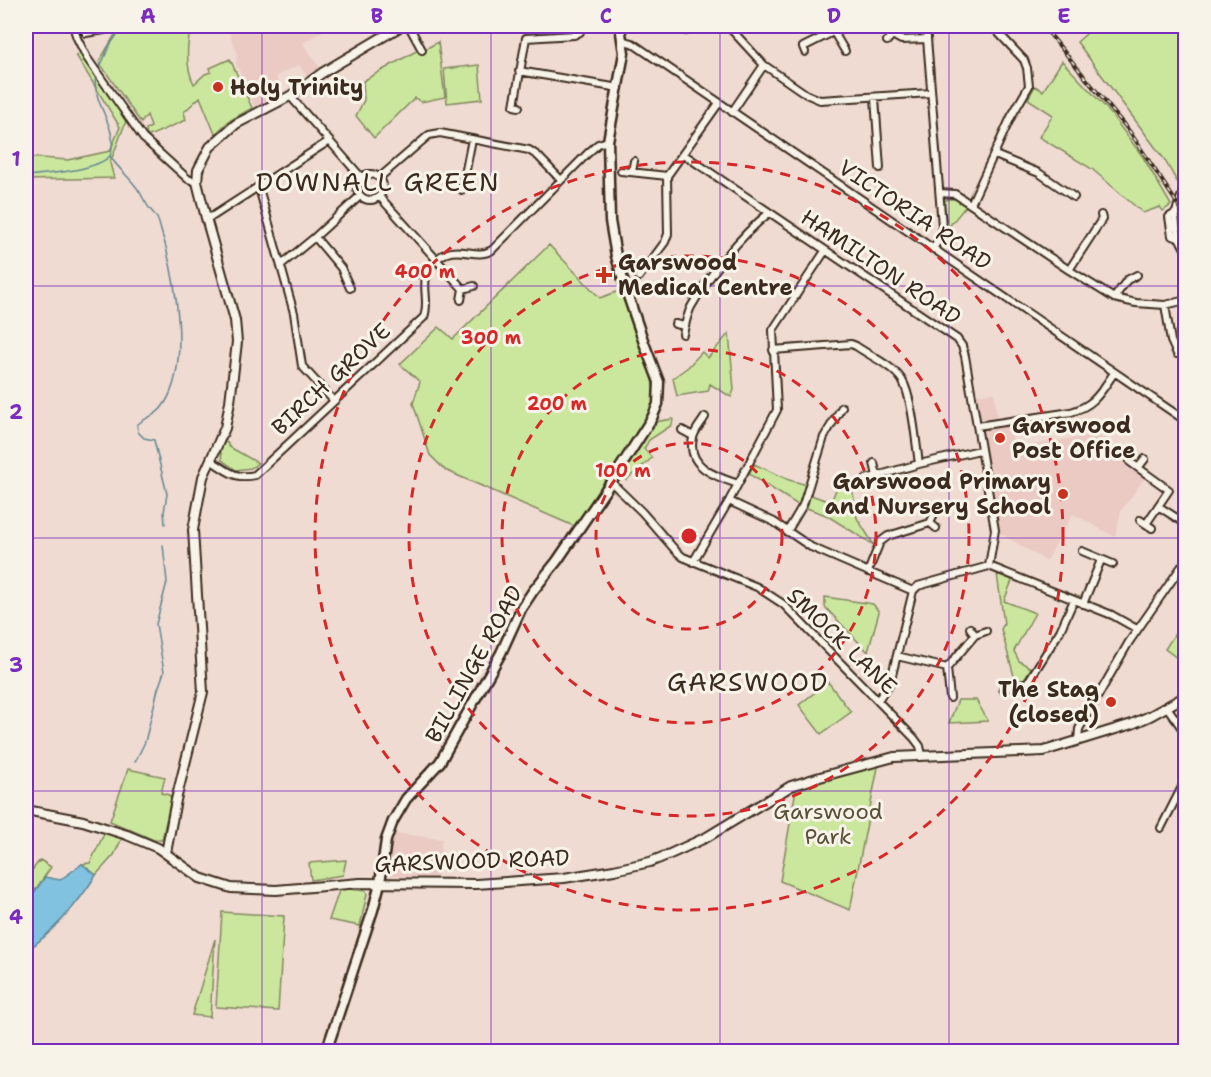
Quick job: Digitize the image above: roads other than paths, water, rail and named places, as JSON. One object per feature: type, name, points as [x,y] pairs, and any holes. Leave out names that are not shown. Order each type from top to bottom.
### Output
[{"type":"main road","name":"BILLINGE ROAD","points":[[326,1052],[373,910],[380,883],[386,840],[399,809],[440,762],[501,653],[522,609],[533,591],[558,561],[611,482],[652,418],[658,404],[661,389],[626,290],[615,247],[608,196],[608,141],[624,53],[620,26]]},
{"type":"street","points":[[73,26],[87,57],[143,138],[188,179],[197,182]]},
{"type":"street","points":[[82,26],[86,33],[104,30],[110,26]]},
{"type":"street","points":[[166,854],[176,800],[203,692],[193,530],[203,477],[227,419],[237,331],[236,320],[197,182],[198,170],[202,159],[220,136],[236,124],[290,96],[322,73],[401,26]]},
{"type":"street","points":[[409,26],[422,50]]},
{"type":"street","points":[[519,107],[514,106],[526,38],[574,35],[580,32],[582,26]]},
{"type":"street","points":[[728,26],[764,65],[806,94],[820,100],[932,93]]},
{"type":"street","points":[[926,26],[942,230],[933,249]]},
{"type":"street","points":[[971,204],[1011,117],[1029,86],[1027,69],[1018,52],[992,26]]},
{"type":"street","points":[[886,41],[898,27]]},
{"type":"street","points":[[802,49],[832,29],[845,51]]},
{"type":"street","points":[[892,35],[901,40],[927,39]]},
{"type":"street","name":"VICTORIA ROAD","points":[[624,41],[632,43],[1185,422]]},
{"type":"street","points":[[732,112],[764,65]]},
{"type":"street","points":[[519,71],[619,88]]},
{"type":"street","points":[[290,96],[361,177]]},
{"type":"street","points":[[875,98],[880,168]]},
{"type":"street","points":[[639,277],[665,242],[668,234],[667,176],[718,103]]},
{"type":"street","points":[[379,178],[429,135],[440,133],[529,150],[561,180]]},
{"type":"street","points":[[462,190],[472,139]]},
{"type":"street","points":[[206,218],[259,188],[329,141]]},
{"type":"street","points":[[435,260],[455,251],[482,254],[492,250],[598,144],[608,141]]},
{"type":"street","name":"HAMILTON ROAD","points":[[683,154],[957,339],[965,356],[995,531],[989,566]]},
{"type":"street","points":[[994,155],[1039,173],[1069,196]]},
{"type":"street","points":[[871,161],[879,160]]},
{"type":"street","points":[[632,172],[634,161]]},
{"type":"street","points":[[621,171],[667,176]]},
{"type":"street","points":[[372,173],[379,178],[383,185],[379,196],[367,200],[360,196],[357,184],[361,177],[372,173]]},
{"type":"street","points":[[1185,186],[1174,214],[1179,238],[1185,251]]},
{"type":"street","points":[[259,188],[294,313],[302,366],[334,401]]},
{"type":"street","points":[[940,193],[955,194],[1114,298],[1136,303],[1165,305],[1185,300]]},
{"type":"street","points":[[282,264],[360,196]]},
{"type":"street","points":[[379,196],[463,289]]},
{"type":"street","points":[[683,334],[690,309],[738,241],[769,213]]},
{"type":"street","points":[[1070,270],[1103,218]]},
{"type":"street","points":[[315,237],[341,268],[350,288]]},
{"type":"street","points":[[693,562],[729,501],[777,410],[773,330],[825,252]]},
{"type":"street","name":"BIRCH GROVE","points":[[210,460],[235,476],[255,474],[424,317],[426,305],[424,284],[435,260]]},
{"type":"street","points":[[636,264],[645,270]]},
{"type":"street","points":[[1114,298],[1133,275]]},
{"type":"street","points":[[463,289],[474,286]]},
{"type":"street","points":[[461,300],[463,289]]},
{"type":"street","points":[[1165,305],[1170,344],[1177,354]]},
{"type":"street","points":[[675,324],[685,326]]},
{"type":"street","points":[[773,350],[856,346],[895,372],[902,380],[907,392],[919,464]]},
{"type":"street","points":[[977,426],[1086,408],[1114,373]]},
{"type":"street","points":[[787,532],[803,505],[824,437],[842,407]]},
{"type":"street","points":[[705,417],[693,436],[694,454],[706,472],[738,484]]},
{"type":"street","points":[[682,430],[693,436]]},
{"type":"street","points":[[866,479],[980,450]]},
{"type":"street","points":[[1138,468],[1145,459]]},
{"type":"street","points":[[1130,462],[1169,490],[1146,524]]},
{"type":"street","points":[[874,463],[877,476]]},
{"type":"street","name":"SMOCK LANE","points":[[611,482],[642,512],[675,551],[693,562],[757,587],[783,604],[914,738],[920,746],[922,755]]},
{"type":"street","points":[[729,501],[774,522],[811,547],[913,591]]},
{"type":"street","points":[[1158,506],[1185,524]]},
{"type":"street","points":[[868,572],[880,542],[888,536],[933,523]]},
{"type":"street","points":[[1082,551],[1113,564]]},
{"type":"street","points":[[1083,604],[1101,560]]},
{"type":"street","points":[[1078,740],[1079,729],[1137,629],[1185,560]]},
{"type":"street","points":[[878,700],[890,683],[913,591],[918,586],[989,566],[1112,615],[1137,629]]},
{"type":"street","points":[[1028,682],[1060,631],[1074,600]]},
{"type":"street","points":[[970,628],[975,635]]},
{"type":"street","points":[[949,697],[947,668],[975,635],[986,631]]},
{"type":"street","points":[[897,656],[947,668]]},
{"type":"street","points":[[1003,689],[1038,678]]},
{"type":"street","name":"GARSWOOD ROAD","points":[[26,810],[104,827],[143,841],[200,878],[231,888],[268,890],[380,883],[476,884],[564,878],[650,862],[707,837],[791,786],[894,757],[1044,751],[1132,724],[1185,696]]},
{"type":"street","points":[[1167,707],[1185,734]]},
{"type":"street","points":[[1161,828],[1185,779]]},
{"type":"water","points":[[82,864],[96,875],[65,917],[26,951],[26,904],[45,877],[60,880]]},
{"type":"waterway","points":[[99,69],[110,45],[123,26]]},
{"type":"waterway","points":[[96,75],[97,96],[112,135],[110,156],[136,186],[157,218],[173,278],[179,345],[173,386],[162,408],[137,425],[138,432],[144,438],[154,440],[167,494],[165,524]]},
{"type":"waterway","points":[[26,176],[82,168],[94,165],[110,156]]},
{"type":"waterway","points":[[135,762],[145,742],[164,672],[156,624],[167,582],[163,545]]},
{"type":"railway","points":[[1043,26],[1130,132],[1186,217]]},
{"type":"place","name":"Holy Trinity","points":[[218,87]]},
{"type":"place","name":"Garswood Medical Centre","points":[[604,275]]},
{"type":"place","name":"Garswood Post Office","points":[[1000,438]]},
{"type":"place","name":"Garswood Primary and Nursery School","points":[[1063,494]]},
{"type":"place","name":"The Stag (closed)","points":[[1111,702]]},
{"type":"district","name":"DOWNALL GREEN","points":[[378,181]]},
{"type":"district","name":"GARSWOOD","points":[[748,681]]},
{"type":"park label","name":"Garswood Park","points":[[828,824]]}]
